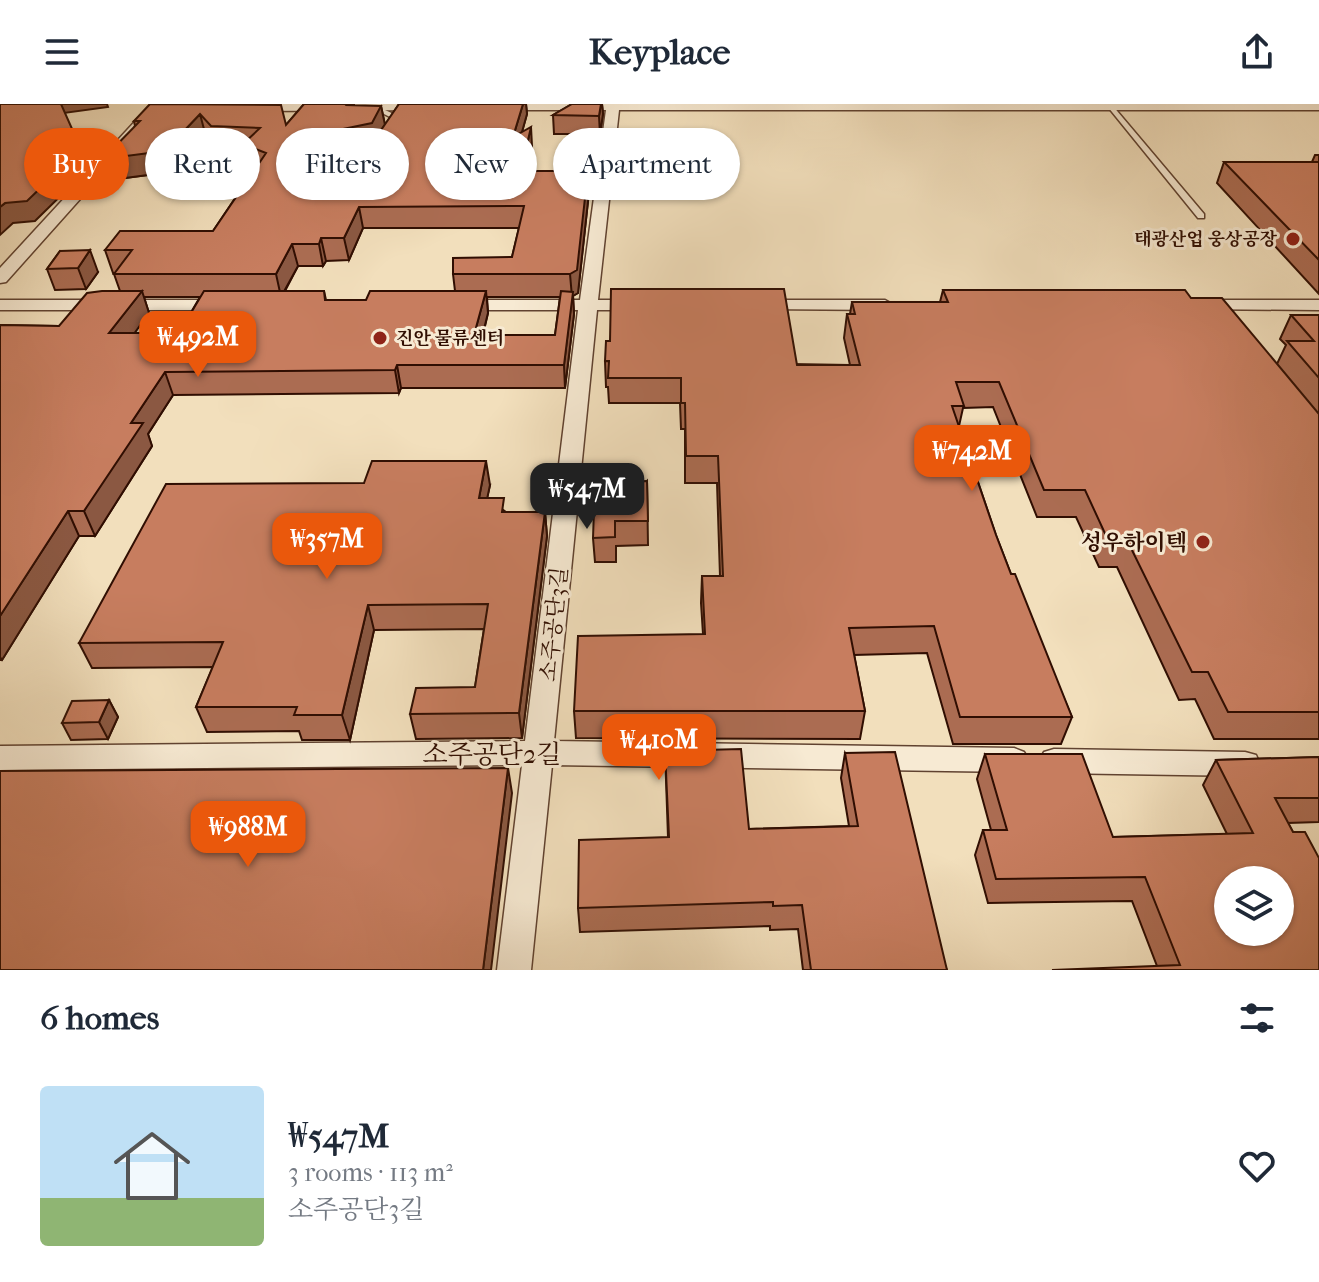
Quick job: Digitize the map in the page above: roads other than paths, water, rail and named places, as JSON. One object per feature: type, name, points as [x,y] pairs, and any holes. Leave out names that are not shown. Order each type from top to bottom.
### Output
[{"type":"street","name":"소주공단3길","points":[[514,970],[588,305],[614,105]]},
{"type":"street","points":[[0,278],[161,106]]},
{"type":"street","points":[[232,107],[448,106]]},
{"type":"street","points":[[478,106],[1319,106]]},
{"type":"street","points":[[0,305],[254,305]]},
{"type":"street","points":[[445,305],[666,305]]},
{"type":"street","points":[[728,305],[900,305]]},
{"type":"street","points":[[1181,305],[1319,305]]},
{"type":"street","points":[[1212,305],[1232,329]]},
{"type":"street","name":"소주공단2길","points":[[0,758],[539,753],[1271,764]]},
{"type":"lane","points":[[369,105],[396,117],[390,128]]},
{"type":"lane","points":[[1110,106],[1201,216]]},
{"type":"place","name":"태광산업 웅상공장","points":[[1293,239]]},
{"type":"place","name":"진안 물류센터","points":[[380,338]]},
{"type":"place","name":"성우하이텍","points":[[1203,542]]}]
